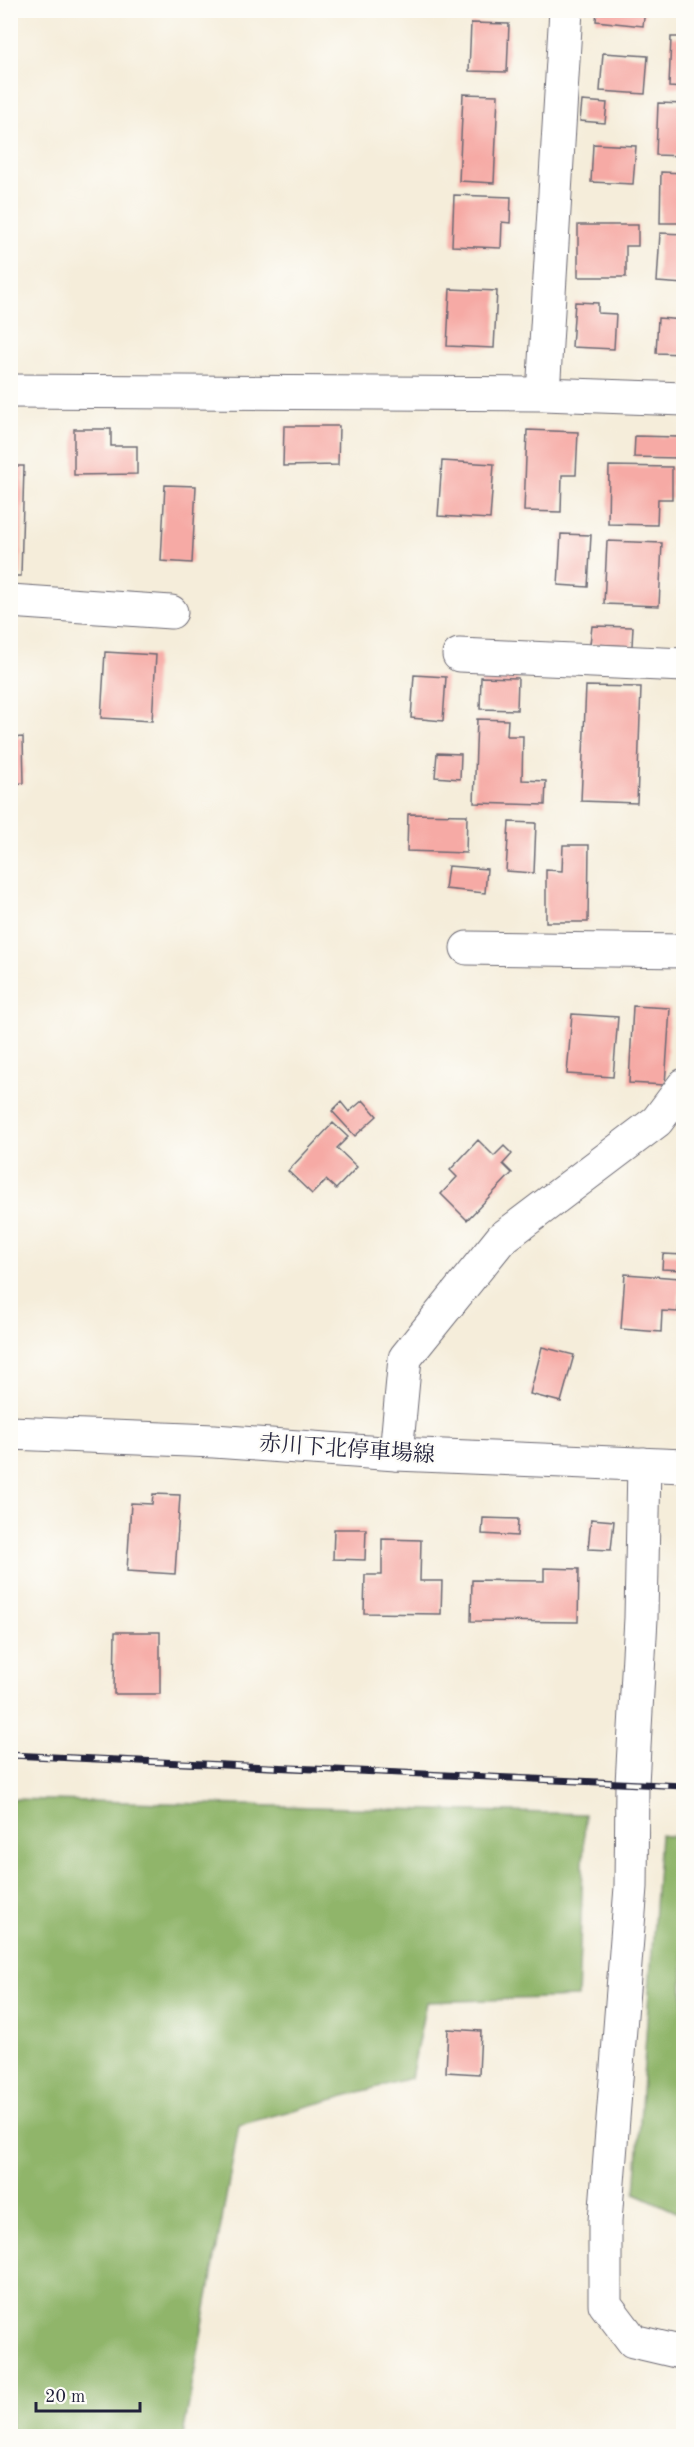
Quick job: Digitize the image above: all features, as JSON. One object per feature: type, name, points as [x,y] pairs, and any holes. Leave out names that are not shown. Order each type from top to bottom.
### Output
[{"type":"street","points":[[543,394],[566,10]]},
{"type":"street","points":[[10,391],[543,394],[684,399]]},
{"type":"street","points":[[10,601],[171,612]]},
{"type":"street","points":[[459,655],[684,665]]},
{"type":"street","points":[[468,948],[684,951]]},
{"type":"street","points":[[396,1454],[405,1358],[501,1239],[657,1121],[684,1085]]},
{"type":"street","name":"赤川下北停車場線","points":[[10,1433],[214,1441],[396,1454],[684,1466]]},
{"type":"street","points":[[644,1464],[641,1618],[632,1784],[631,1887],[605,2221],[605,2304],[633,2341],[684,2353]]},
{"type":"green space","points":[[11,1799],[585,1814],[578,1997],[426,2002],[411,2078],[239,2125],[183,2436],[11,2436]]},
{"type":"green space","points":[[660,1835],[683,1838],[683,2215],[635,2193]]},
{"type":"building","points":[[597,10],[645,10],[643,26],[596,21]]},
{"type":"building","points":[[471,23],[509,24],[507,72],[469,71]]},
{"type":"building","points":[[671,37],[684,37],[684,88],[669,87]]},
{"type":"building","points":[[603,53],[648,56],[645,94],[600,91]]},
{"type":"building","points":[[463,94],[498,95],[494,183],[459,181]]},
{"type":"building","points":[[582,101],[607,103],[605,123],[580,121]]},
{"type":"building","points":[[658,103],[684,104],[684,156],[656,155]]},
{"type":"building","points":[[593,144],[636,146],[633,184],[591,182]]},
{"type":"building","points":[[661,172],[684,173],[684,223],[660,223]]},
{"type":"building","points":[[454,195],[511,197],[510,223],[502,222],[501,248],[452,246]]},
{"type":"building","points":[[578,225],[638,225],[638,246],[626,246],[626,277],[578,277]]},
{"type":"building","points":[[660,233],[684,234],[684,284],[657,282]]},
{"type":"building","points":[[450,289],[497,291],[494,348],[447,346]]},
{"type":"building","points":[[575,302],[598,303],[598,313],[616,314],[614,349],[572,347]]},
{"type":"building","points":[[658,318],[684,320],[684,354],[656,353]]},
{"type":"building","points":[[284,426],[339,426],[338,465],[283,466]]},
{"type":"building","points":[[74,429],[111,429],[111,446],[137,446],[137,474],[74,475]]},
{"type":"building","points":[[527,430],[578,432],[576,475],[562,475],[561,512],[524,511]]},
{"type":"building","points":[[635,436],[678,437],[678,458],[634,457]]},
{"type":"building","points":[[442,461],[494,464],[490,519],[438,516]]},
{"type":"building","points":[[10,466],[24,466],[21,576],[10,576]]},
{"type":"building","points":[[609,466],[672,467],[672,499],[658,499],[657,525],[608,524]]},
{"type":"building","points":[[165,485],[196,486],[192,563],[161,561]]},
{"type":"building","points":[[561,534],[591,535],[588,587],[558,585]]},
{"type":"building","points":[[607,541],[662,543],[659,606],[604,604]]},
{"type":"building","points":[[592,626],[633,627],[632,646],[590,644]]},
{"type":"building","points":[[105,652],[156,655],[152,721],[101,718]]},
{"type":"building","points":[[414,675],[446,677],[443,721],[411,718]]},
{"type":"building","points":[[481,677],[518,678],[517,710],[480,709]]},
{"type":"building","points":[[586,686],[641,687],[637,803],[581,801]]},
{"type":"building","points":[[477,719],[508,720],[507,736],[523,736],[522,780],[546,781],[545,805],[474,803]]},
{"type":"building","points":[[23,737],[24,783],[10,784],[10,738]]},
{"type":"building","points":[[437,753],[461,754],[460,779],[435,777]]},
{"type":"building","points":[[408,814],[467,815],[466,853],[407,851]]},
{"type":"building","points":[[509,822],[536,823],[534,873],[506,871]]},
{"type":"building","points":[[563,845],[589,845],[588,922],[546,922],[546,870],[562,871]]},
{"type":"building","points":[[448,866],[487,869],[485,893],[445,889]]},
{"type":"building","points":[[633,1006],[670,1008],[665,1085],[629,1083]]},
{"type":"building","points":[[572,1014],[618,1017],[613,1077],[567,1074]]},
{"type":"building","points":[[363,1100],[377,1116],[355,1136],[332,1111],[341,1102],[349,1112]]},
{"type":"building","points":[[333,1123],[348,1137],[337,1148],[357,1167],[336,1189],[326,1180],[312,1194],[288,1171]]},
{"type":"building","points":[[478,1140],[494,1156],[504,1146],[512,1154],[503,1164],[512,1173],[467,1220],[441,1194],[457,1177],[450,1170]]},
{"type":"building","points":[[663,1254],[684,1255],[684,1270],[662,1269]]},
{"type":"building","points":[[625,1274],[680,1278],[678,1312],[662,1311],[661,1332],[621,1329]]},
{"type":"building","points":[[542,1347],[574,1355],[561,1402],[530,1394]]},
{"type":"building","points":[[153,1494],[180,1495],[175,1574],[127,1571],[131,1503],[152,1504]]},
{"type":"building","points":[[483,1518],[518,1519],[517,1536],[482,1534]]},
{"type":"building","points":[[591,1519],[614,1521],[611,1550],[588,1549]]},
{"type":"building","points":[[334,1529],[366,1529],[365,1560],[333,1559]]},
{"type":"building","points":[[382,1539],[421,1540],[420,1581],[442,1581],[441,1614],[364,1613],[365,1575],[382,1575]]},
{"type":"building","points":[[544,1568],[579,1569],[578,1622],[471,1621],[472,1580],[544,1581]]},
{"type":"building","points":[[115,1632],[160,1632],[160,1694],[114,1694]]},
{"type":"building","points":[[448,2029],[481,2031],[479,2074],[446,2072]]},
{"type":"railway","points":[[10,1755],[684,1786]]}]
